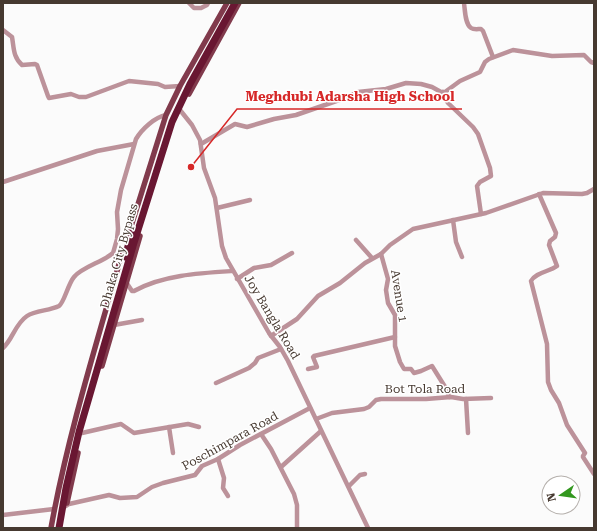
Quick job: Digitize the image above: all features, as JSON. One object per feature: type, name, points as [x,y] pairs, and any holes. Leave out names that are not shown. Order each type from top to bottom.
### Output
[{"type":"highway","name":"Dhaka City Bypass","points":[[54,528],[75,432],[128,246],[163,136],[175,104],[231,3]]},
{"type":"highway","name":"Dhaka City Bypass","points":[[60,528],[66,488],[79,432],[131,253],[172,122],[190,84],[235,3]]},
{"type":"main road","points":[[51,528],[72,431],[84,387],[132,223],[166,115],[180,86],[227,3]]},
{"type":"main road","points":[[60,528],[82,433],[161,165],[180,110],[239,3]]},
{"type":"street","points":[[189,3],[194,8],[201,8],[207,6],[208,3]]},
{"type":"street","points":[[464,3],[470,27],[474,29],[481,29],[483,31],[493,57]]},
{"type":"street","points":[[3,30],[12,37],[14,54],[20,64],[36,65],[49,98],[71,94],[79,97],[86,97],[129,81],[158,84],[165,87],[180,86]]},
{"type":"street","points":[[443,92],[460,81],[480,72],[485,62],[493,57],[517,50],[552,56],[584,55],[594,63]]},
{"type":"street","points":[[201,144],[235,124],[247,127],[274,119],[296,115],[363,91],[386,89],[406,83],[427,86],[443,92]]},
{"type":"street","points":[[443,92],[448,103],[473,127],[478,134],[490,168],[491,176],[480,182],[477,186],[481,214]]},
{"type":"street","name":"Joy Bangla Road","points":[[180,110],[197,133],[201,144],[204,168],[213,190],[217,208],[223,250],[232,271],[271,336],[281,349],[349,486],[368,528]]},
{"type":"street","points":[[3,348],[17,327],[27,316],[60,305],[74,276],[113,253],[117,239],[117,212],[123,179],[134,144],[140,133],[158,117],[166,115]]},
{"type":"street","points":[[3,182],[97,151],[134,144]]},
{"type":"street","points":[[271,336],[297,319],[318,296],[340,283],[364,263],[381,254],[390,244],[413,229],[481,214],[540,194],[582,194],[594,189]]},
{"type":"street","points":[[540,194],[556,233],[549,245],[557,266],[534,277],[531,281],[547,344],[548,382],[559,403],[567,425],[585,452],[583,457],[594,474]]},
{"type":"street","points":[[217,208],[250,200]]},
{"type":"street","points":[[453,220],[456,241],[462,257]]},
{"type":"street","points":[[356,240],[372,258]]},
{"type":"street","points":[[237,279],[254,268],[271,265],[292,253]]},
{"type":"street","name":"Avenue 1","points":[[381,254],[388,279],[386,290],[388,303],[395,315],[397,354],[403,368],[411,369],[415,373],[432,366],[447,390],[449,397]]},
{"type":"street","points":[[126,282],[132,291],[134,291],[148,283],[160,280],[195,273],[232,271]]},
{"type":"street","points":[[114,326],[142,320]]},
{"type":"street","points":[[308,369],[317,367],[314,356],[395,337]]},
{"type":"street","points":[[216,383],[249,368],[258,358],[281,349]]},
{"type":"street","name":"Bot Tola Road","points":[[316,419],[332,413],[364,409],[369,407],[378,399],[426,399],[449,397],[466,399],[491,398]]},
{"type":"street","points":[[466,399],[468,433]]},
{"type":"street","name":"Poschimpara Road","points":[[66,506],[109,495],[120,498],[137,496],[152,487],[163,483],[195,475],[202,466],[218,459],[240,445],[310,408]]},
{"type":"street","points":[[82,433],[121,424],[134,433],[188,424],[199,427]]},
{"type":"street","points":[[169,427],[173,452]]},
{"type":"street","points":[[281,467],[321,431]]},
{"type":"street","points":[[261,434],[270,446],[294,494],[297,505],[297,528]]},
{"type":"street","points":[[218,459],[224,478],[223,488],[228,496]]},
{"type":"street","points":[[349,486],[360,475],[365,474]]},
{"type":"street","points":[[3,515],[54,509]]},
{"type":"place","name":"Meghdubi Adarsha High School","points":[[191,167]]}]
